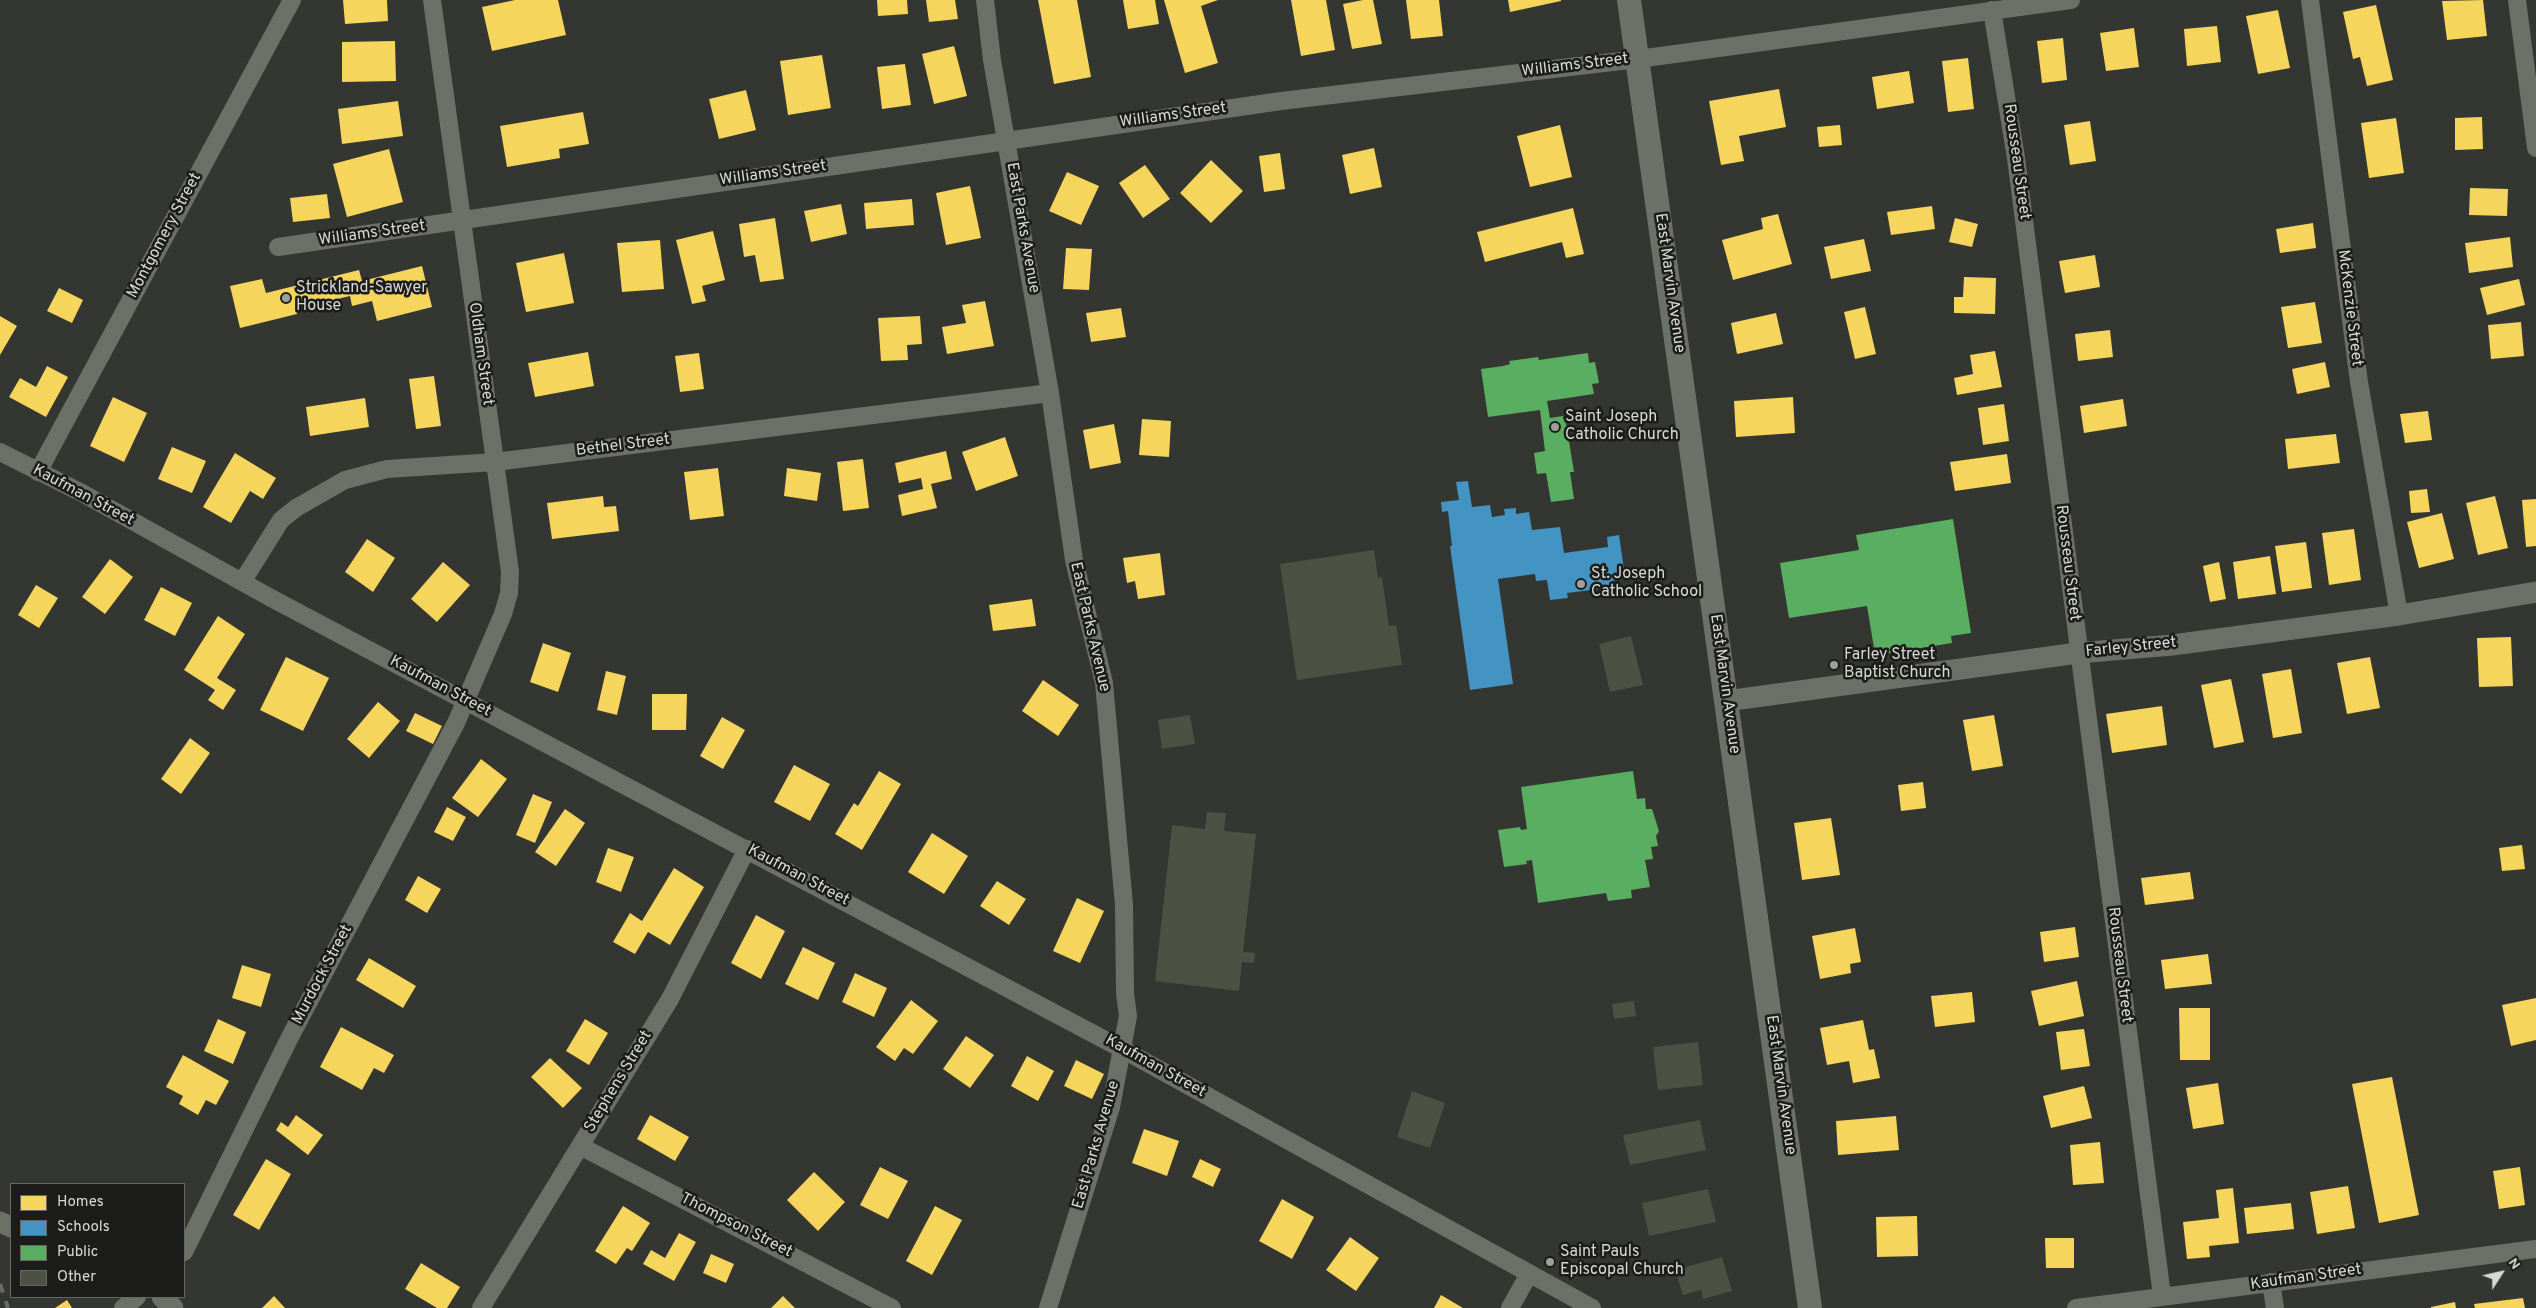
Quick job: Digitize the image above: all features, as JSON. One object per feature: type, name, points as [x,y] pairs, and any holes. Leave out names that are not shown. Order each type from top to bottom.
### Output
[{"type":"main road","name":"East Marvin Avenue","points":[[1629,0],[1810,1308]]},
{"type":"street","name":"Montgomery Street","points":[[38,472],[292,0]]},
{"type":"street","name":"Oldham Street","points":[[432,0],[510,572],[509,593],[503,614],[466,701]]},
{"type":"street","name":"East Parks Avenue","points":[[985,0],[1006,140],[1050,393],[1074,560],[1104,683],[1124,905],[1125,993],[1128,1016],[1122,1049],[1110,1107],[1048,1308]]},
{"type":"street","name":"Williams Street","points":[[278,247],[462,222],[1006,140],[1281,101],[1638,59],[2071,0]]},
{"type":"street","name":"McKenzie Street","points":[[2310,0],[2359,382],[2399,615]]},
{"type":"street","points":[[2517,0],[2536,148]]},
{"type":"street","name":"Rousseau Street","points":[[1992,10],[2016,158],[2078,654],[2162,1296]]},
{"type":"street","name":"Bethel Street","points":[[242,582],[281,520],[296,508],[345,480],[387,469],[495,462],[1050,393]]},
{"type":"street","name":"Kaufman Street","points":[[0,452],[1122,1049],[1592,1308]]},
{"type":"street","name":"Farley Street","points":[[1726,701],[2078,654],[2172,645],[2399,615],[2536,592]]},
{"type":"street","name":"Murdock Street","points":[[185,1250],[289,1039],[466,701]]},
{"type":"street","name":"Stephens Street","points":[[481,1308],[670,1000],[747,849]]},
{"type":"street","name":"Thompson Street","points":[[580,1146],[892,1308]]},
{"type":"street","name":"Kaufman Street","points":[[2076,1308],[2536,1249]]},
{"type":"street","points":[[1510,1308],[1529,1274]]},
{"type":"street","points":[[2271,1282],[2275,1308]]},
{"type":"street","points":[[122,1308],[136,1298]]},
{"type":"street","points":[[163,1298],[172,1308]]},
{"type":"building: Homes","points":[[343,0],[387,0],[388,21],[345,24]]},
{"type":"building: Homes","points":[[515,0],[558,0],[566,35],[492,51],[482,7]]},
{"type":"building: Homes","points":[[877,0],[907,0],[908,14],[878,16]]},
{"type":"building: Homes","points":[[926,0],[955,0],[958,19],[929,22]]},
{"type":"building: Homes","points":[[1038,0],[1077,0],[1091,77],[1054,84]]},
{"type":"building: Homes","points":[[1123,0],[1155,0],[1159,24],[1128,29]]},
{"type":"building: Homes","points":[[1164,0],[1218,0],[1201,6],[1218,63],[1185,73]]},
{"type":"building: Homes","points":[[1291,0],[1326,0],[1335,50],[1301,56]]},
{"type":"building: Homes","points":[[1373,0],[1382,44],[1352,49],[1343,4]]},
{"type":"building: Homes","points":[[1406,0],[1439,0],[1443,36],[1411,39]]},
{"type":"building: Homes","points":[[1508,0],[1561,0],[1561,1],[1510,12]]},
{"type":"building: Homes","points":[[2483,0],[2487,36],[2447,40],[2442,1]]},
{"type":"building: Homes","points":[[2376,5],[2393,80],[2367,86],[2360,57],[2353,59],[2343,12]]},
{"type":"building: Homes","points":[[2278,10],[2290,68],[2258,74],[2246,16]]},
{"type":"building: Homes","points":[[2217,26],[2221,62],[2187,66],[2184,29]]},
{"type":"building: Homes","points":[[2134,28],[2139,67],[2106,71],[2100,33]]},
{"type":"building: Homes","points":[[2063,38],[2067,80],[2042,83],[2037,41]]},
{"type":"building: Homes","points":[[395,41],[396,81],[342,82],[342,42]]},
{"type":"building: Homes","points":[[954,46],[967,96],[934,104],[922,54]]},
{"type":"building: Homes","points":[[822,55],[831,108],[788,115],[780,61]]},
{"type":"building: Homes","points":[[1968,58],[1974,109],[1948,112],[1942,61]]},
{"type":"building: Homes","points":[[905,64],[911,105],[882,109],[877,67]]},
{"type":"building: Homes","points":[[1909,71],[1914,103],[1877,109],[1872,77]]},
{"type":"building: Homes","points":[[1779,89],[1786,127],[1739,136],[1744,161],[1721,165],[1709,101]]},
{"type":"building: Homes","points":[[746,90],[756,130],[719,139],[709,99]]},
{"type":"building: Homes","points":[[398,101],[403,136],[342,144],[338,109]]},
{"type":"building: Homes","points":[[583,112],[589,144],[559,149],[560,158],[507,167],[500,126]]},
{"type":"building: Homes","points":[[2482,117],[2483,149],[2455,150],[2455,118]]},
{"type":"building: Homes","points":[[2396,118],[2404,173],[2369,178],[2361,123]]},
{"type":"building: Homes","points":[[2090,121],[2096,161],[2070,165],[2064,125]]},
{"type":"building: Homes","points":[[1560,125],[1572,177],[1530,187],[1517,136]]},
{"type":"building: Homes","points":[[1840,125],[1842,145],[1819,147],[1817,127]]},
{"type":"building: Homes","points":[[1374,148],[1382,187],[1350,194],[1342,155]]},
{"type":"building: Homes","points":[[389,149],[403,202],[347,217],[333,164]]},
{"type":"building: Homes","points":[[1280,153],[1285,189],[1264,192],[1259,156]]},
{"type":"building: Homes","points":[[1211,160],[1243,191],[1211,223],[1180,193]]},
{"type":"building: Homes","points":[[1145,165],[1170,199],[1143,218],[1119,183]]},
{"type":"building: Homes","points":[[1067,172],[1099,186],[1081,225],[1049,211]]},
{"type":"building: Homes","points":[[970,186],[981,238],[946,245],[936,193]]},
{"type":"building: Homes","points":[[2470,188],[2508,189],[2507,216],[2469,215]]},
{"type":"building: Homes","points":[[327,194],[330,218],[293,222],[290,198]]},
{"type":"building: Homes","points":[[912,199],[914,225],[866,229],[864,203]]},
{"type":"building: Homes","points":[[841,204],[847,234],[811,242],[804,211]]},
{"type":"building: Homes","points":[[1932,206],[1935,229],[1891,235],[1887,212]]},
{"type":"building: Homes","points":[[1573,208],[1584,254],[1566,258],[1562,242],[1485,262],[1477,232]]},
{"type":"building: Homes","points":[[1778,214],[1792,264],[1733,280],[1722,240],[1763,229],[1761,218]]},
{"type":"building: Homes","points":[[775,218],[784,279],[760,282],[755,255],[744,257],[739,224]]},
{"type":"building: Homes","points":[[1955,218],[1978,224],[1972,247],[1949,242]]},
{"type":"building: Homes","points":[[2313,223],[2316,248],[2280,253],[2276,229]]},
{"type":"building: Homes","points":[[713,231],[725,280],[702,286],[706,301],[692,304],[676,240]]},
{"type":"building: Homes","points":[[2510,237],[2513,267],[2469,273],[2465,243]]},
{"type":"building: Homes","points":[[1864,239],[1871,271],[1831,279],[1824,247]]},
{"type":"building: Homes","points":[[660,240],[664,289],[622,292],[617,243]]},
{"type":"building: Homes","points":[[1066,248],[1092,249],[1089,290],[1063,289]]},
{"type":"building: Homes","points":[[564,253],[574,303],[526,312],[516,263]]},
{"type":"building: Homes","points":[[2095,255],[2100,287],[2065,293],[2059,261]]},
{"type":"building: Homes","name":"Strickland-Sawyer House","points":[[422,266],[432,307],[377,321],[372,301],[352,306],[350,296],[296,309],[297,314],[240,328],[230,286],[262,279],[266,293],[359,270],[362,281]]},
{"type":"building: Homes","points":[[1964,277],[1996,278],[1995,314],[1954,313],[1954,297],[1963,297]]},
{"type":"building: Homes","points":[[2519,279],[2525,305],[2487,315],[2480,288]]},
{"type":"building: Homes","points":[[59,288],[83,300],[72,323],[47,311]]},
{"type":"building: Homes","points":[[985,301],[994,346],[947,354],[942,327],[966,323],[962,305]]},
{"type":"building: Homes","points":[[2315,302],[2322,343],[2288,348],[2281,307]]},
{"type":"building: Homes","points":[[1865,307],[1876,354],[1855,359],[1844,312]]},
{"type":"building: Homes","points":[[1121,308],[1126,337],[1091,342],[1086,313]]},
{"type":"building: Homes","points":[[1776,313],[1783,344],[1737,354],[1731,323]]},
{"type":"building: Homes","points":[[0,316],[17,326],[0,355]]},
{"type":"building: Homes","points":[[920,316],[922,344],[907,345],[908,360],[881,361],[878,318]]},
{"type":"building: Homes","points":[[2521,322],[2524,356],[2491,359],[2488,325]]},
{"type":"building: Homes","points":[[2110,330],[2113,357],[2078,361],[2075,334]]},
{"type":"building: Homes","points":[[1995,351],[2002,387],[1957,395],[1954,378],[1973,374],[1970,355]]},
{"type":"building: Homes","points":[[588,352],[594,386],[535,397],[528,363]]},
{"type":"building: Homes","points":[[699,353],[704,389],[680,392],[675,356]]},
{"type":"building: Homes","points":[[2325,362],[2330,387],[2297,394],[2292,369]]},
{"type":"building: Homes","points":[[47,366],[68,377],[46,417],[9,397],[20,378],[36,387]]},
{"type":"building: Homes","points":[[434,376],[441,426],[416,429],[409,379]]},
{"type":"building: Homes","points":[[113,397],[147,413],[124,462],[90,446]]},
{"type":"building: Homes","points":[[1793,397],[1795,433],[1736,437],[1734,401]]},
{"type":"building: Homes","points":[[365,398],[369,427],[310,436],[306,407]]},
{"type":"building: Homes","points":[[2123,399],[2127,426],[2084,433],[2080,406]]},
{"type":"building: Homes","points":[[2004,404],[2009,441],[1983,445],[1978,408]]},
{"type":"building: Homes","points":[[2428,411],[2432,440],[2405,443],[2400,414]]},
{"type":"building: Homes","points":[[1142,419],[1171,421],[1169,457],[1139,455]]},
{"type":"building: Homes","points":[[1114,424],[1121,463],[1090,469],[1083,430]]},
{"type":"building: Homes","points":[[2336,434],[2340,463],[2288,469],[2285,439]]},
{"type":"building: Homes","points":[[1005,437],[1018,476],[976,491],[962,452]]},
{"type":"building: Homes","points":[[172,447],[206,461],[192,493],[158,479]]},
{"type":"building: Homes","points":[[946,451],[952,479],[931,484],[937,508],[902,516],[898,495],[923,489],[921,478],[899,483],[895,463]]},
{"type":"building: Homes","points":[[235,453],[276,478],[263,499],[250,491],[231,523],[203,507]]},
{"type":"building: Homes","points":[[2007,454],[2011,483],[1955,491],[1950,462]]},
{"type":"building: Homes","points":[[863,459],[869,508],[843,511],[837,462]]},
{"type":"building: Homes","points":[[718,468],[724,516],[690,520],[684,472]]},
{"type":"building: Homes","points":[[787,468],[821,473],[817,501],[784,496]]},
{"type":"building: Homes","points":[[2427,489],[2430,512],[2411,513],[2409,491]]},
{"type":"building: Homes","points":[[603,496],[604,507],[616,506],[619,531],[552,539],[547,503]]},
{"type":"building: Homes","points":[[2495,496],[2508,548],[2478,555],[2466,503]]},
{"type":"building: Homes","points":[[2536,499],[2536,546],[2526,547],[2522,500]]},
{"type":"building: Homes","points":[[2442,513],[2454,559],[2419,568],[2407,522]]},
{"type":"building: Homes","points":[[2354,529],[2361,580],[2329,585],[2322,533]]},
{"type":"building: Homes","points":[[367,539],[395,558],[373,592],[345,572]]},
{"type":"building: Homes","points":[[2306,542],[2312,588],[2282,592],[2275,546]]},
{"type":"building: Homes","points":[[1160,553],[1165,595],[1138,599],[1135,581],[1127,583],[1123,558]]},
{"type":"building: Homes","points":[[2270,556],[2276,594],[2238,599],[2233,562]]},
{"type":"building: Homes","points":[[110,559],[133,577],[105,614],[82,597]]},
{"type":"building: Homes","points":[[443,562],[470,585],[437,622],[411,599]]},
{"type":"building: Homes","points":[[2219,562],[2226,599],[2210,602],[2203,566]]},
{"type":"building: Homes","points":[[36,585],[58,598],[39,628],[18,615]]},
{"type":"building: Homes","points":[[161,587],[192,603],[175,636],[144,620]]},
{"type":"building: Homes","points":[[1032,599],[1036,626],[993,631],[989,605]]},
{"type":"building: Homes","points":[[218,616],[245,634],[217,678],[236,690],[223,710],[208,700],[215,690],[184,670]]},
{"type":"building: Homes","points":[[2511,637],[2513,686],[2479,687],[2477,638]]},
{"type":"building: Homes","points":[[543,643],[571,653],[558,692],[530,682]]},
{"type":"building: Homes","points":[[286,657],[329,678],[303,731],[260,710]]},
{"type":"building: Homes","points":[[2370,657],[2380,708],[2347,714],[2337,663]]},
{"type":"building: Homes","points":[[2291,669],[2302,733],[2273,738],[2262,674]]},
{"type":"building: Homes","points":[[606,671],[626,676],[617,715],[597,710]]},
{"type":"building: Homes","points":[[2231,679],[2244,742],[2214,748],[2201,685]]},
{"type":"building: Homes","points":[[1043,680],[1079,705],[1058,736],[1022,711]]},
{"type":"building: Homes","points":[[652,694],[687,694],[686,730],[652,730]]},
{"type":"building: Homes","points":[[378,702],[400,721],[369,758],[347,739]]},
{"type":"building: Homes","points":[[2162,706],[2167,745],[2112,753],[2106,714]]},
{"type":"building: Homes","points":[[415,713],[442,726],[433,744],[406,731]]},
{"type":"building: Homes","points":[[1994,715],[2003,766],[1972,771],[1963,720]]},
{"type":"building: Homes","points":[[722,717],[745,730],[723,769],[700,756]]},
{"type":"building: Homes","points":[[190,738],[210,753],[181,794],[161,779]]},
{"type":"building: Homes","points":[[481,759],[507,779],[478,817],[452,798]]},
{"type":"building: Homes","points":[[794,765],[830,784],[810,821],[774,802]]},
{"type":"building: Homes","points":[[879,771],[901,784],[862,850],[835,834],[854,803],[858,806]]},
{"type":"building: Homes","points":[[1923,782],[1926,808],[1901,811],[1898,785]]},
{"type":"building: Homes","points":[[533,794],[552,802],[535,843],[516,835]]},
{"type":"building: Homes","points":[[447,807],[466,817],[453,841],[434,832]]},
{"type":"building: Homes","points":[[565,809],[585,823],[556,866],[535,852]]},
{"type":"building: Homes","points":[[1831,818],[1840,875],[1802,880],[1794,823]]},
{"type":"building: Homes","points":[[932,833],[968,856],[944,894],[908,872]]},
{"type":"building: Homes","points":[[2522,845],[2525,869],[2502,871],[2499,848]]},
{"type":"building: Homes","points":[[608,848],[634,857],[621,892],[596,882]]},
{"type":"building: Homes","points":[[674,868],[704,887],[670,945],[648,932],[635,954],[613,942],[630,913],[642,921]]},
{"type":"building: Homes","points":[[2190,872],[2194,899],[2145,905],[2141,878]]},
{"type":"building: Homes","points":[[418,876],[441,889],[427,913],[405,900]]},
{"type":"building: Homes","points":[[997,881],[1026,899],[1009,925],[980,906]]},
{"type":"building: Homes","points":[[1077,898],[1104,911],[1080,963],[1053,951]]},
{"type":"building: Homes","points":[[756,915],[785,931],[761,979],[731,963]]},
{"type":"building: Homes","points":[[2075,927],[2079,957],[2044,962],[2040,932]]},
{"type":"building: Homes","points":[[1855,928],[1861,962],[1850,964],[1851,973],[1820,979],[1812,936]]},
{"type":"building: Homes","points":[[803,947],[835,963],[818,1000],[785,984]]},
{"type":"building: Homes","points":[[2208,954],[2212,984],[2165,989],[2161,960]]},
{"type":"building: Homes","points":[[369,958],[416,986],[403,1008],[356,980]]},
{"type":"building: Homes","points":[[242,965],[271,974],[261,1007],[232,998]]},
{"type":"building: Homes","points":[[855,973],[887,988],[874,1017],[842,1002]]},
{"type":"building: Homes","points":[[2077,981],[2084,1016],[2039,1026],[2031,991]]},
{"type":"building: Homes","points":[[1972,992],[1975,1022],[1935,1027],[1931,996]]},
{"type":"building: Homes","points":[[2536,998],[2536,1040],[2511,1046],[2502,1005]]},
{"type":"building: Homes","points":[[911,1000],[938,1021],[913,1054],[904,1048],[895,1061],[876,1047]]},
{"type":"building: Homes","points":[[2179,1008],[2210,1008],[2210,1060],[2180,1060]]},
{"type":"building: Homes","points":[[218,1019],[246,1032],[233,1064],[204,1051]]},
{"type":"building: Homes","points":[[585,1019],[608,1033],[589,1065],[566,1051]]},
{"type":"building: Homes","points":[[1863,1020],[1869,1050],[1874,1049],[1880,1078],[1853,1083],[1849,1061],[1827,1065],[1820,1028]]},
{"type":"building: Homes","points":[[341,1027],[394,1055],[384,1073],[374,1068],[362,1090],[320,1067]]},
{"type":"building: Homes","points":[[2084,1029],[2090,1066],[2061,1070],[2056,1032]]},
{"type":"building: Homes","points":[[966,1036],[994,1055],[970,1088],[943,1069]]},
{"type":"building: Homes","points":[[183,1055],[229,1081],[216,1105],[206,1100],[198,1115],[179,1104],[183,1096],[166,1087]]},
{"type":"building: Homes","points":[[1027,1056],[1054,1071],[1038,1101],[1011,1086]]},
{"type":"building: Homes","points":[[550,1058],[582,1088],[563,1108],[531,1077]]},
{"type":"building: Homes","points":[[1076,1060],[1104,1074],[1092,1099],[1064,1086]]},
{"type":"building: Homes","points":[[2392,1077],[2419,1215],[2379,1223],[2352,1084]]},
{"type":"building: Homes","points":[[2218,1083],[2224,1124],[2193,1129],[2186,1088]]},
{"type":"building: Homes","points":[[2084,1086],[2092,1118],[2051,1128],[2043,1096]]},
{"type":"building: Homes","points":[[296,1115],[323,1135],[308,1155],[276,1130],[281,1122],[288,1127]]},
{"type":"building: Homes","points":[[650,1115],[689,1137],[675,1161],[637,1139]]},
{"type":"building: Homes","points":[[1896,1116],[1899,1150],[1838,1155],[1836,1121]]},
{"type":"building: Homes","points":[[1144,1129],[1179,1141],[1167,1176],[1132,1163]]},
{"type":"building: Homes","points":[[2100,1142],[2104,1183],[2073,1185],[2070,1145]]},
{"type":"building: Homes","points":[[266,1159],[291,1174],[259,1230],[233,1215]]},
{"type":"building: Homes","points":[[1200,1159],[1221,1169],[1213,1187],[1192,1177]]},
{"type":"building: Homes","points":[[880,1167],[908,1181],[888,1219],[860,1205]]},
{"type":"building: Homes","points":[[2520,1167],[2525,1205],[2499,1209],[2493,1171]]},
{"type":"building: Homes","points":[[814,1172],[845,1202],[818,1231],[787,1200]]},
{"type":"building: Homes","points":[[2348,1186],[2355,1228],[2317,1234],[2310,1192]]},
{"type":"building: Homes","points":[[2233,1188],[2239,1243],[2209,1246],[2210,1257],[2187,1259],[2183,1222],[2219,1218],[2216,1190]]},
{"type":"building: Homes","points":[[1282,1199],[1314,1217],[1292,1259],[1259,1241]]},
{"type":"building: Homes","points":[[2291,1203],[2294,1229],[2247,1234],[2244,1208]]},
{"type":"building: Homes","points":[[623,1206],[650,1223],[632,1251],[627,1248],[616,1264],[595,1251]]},
{"type":"building: Homes","points":[[935,1206],[962,1220],[932,1275],[906,1261]]},
{"type":"building: Homes","points":[[1917,1216],[1918,1256],[1877,1257],[1876,1217]]},
{"type":"building: Homes","points":[[679,1233],[696,1242],[674,1281],[643,1264],[651,1250],[665,1258]]},
{"type":"building: Homes","points":[[1350,1237],[1379,1258],[1356,1291],[1326,1270]]},
{"type":"building: Homes","points":[[2045,1238],[2074,1238],[2074,1268],[2046,1268]]},
{"type":"building: Homes","points":[[711,1254],[734,1264],[726,1283],[703,1273]]},
{"type":"building: Homes","points":[[421,1263],[460,1287],[447,1308],[437,1308],[405,1289]]},
{"type":"building: Homes","points":[[1441,1295],[1463,1308],[1434,1308]]},
{"type":"building: Homes","points":[[274,1296],[285,1308],[262,1308]]},
{"type":"building: Homes","points":[[783,1296],[795,1308],[771,1308]]},
{"type":"building: Homes","points":[[2523,1298],[2525,1308],[2475,1308],[2474,1304]]},
{"type":"building: Homes","points":[[67,1300],[72,1308],[55,1308]]},
{"type":"building: Homes","points":[[2455,1302],[2456,1308],[2431,1308],[2431,1307]]},
{"type":"building: Schools","name":"St. Joseph Catholic School","points":[[1468,481],[1472,507],[1490,505],[1492,517],[1505,515],[1504,509],[1516,508],[1516,514],[1529,512],[1532,530],[1560,527],[1564,553],[1608,547],[1607,537],[1619,535],[1625,576],[1614,578],[1615,587],[1567,593],[1568,598],[1550,600],[1547,580],[1536,581],[1535,574],[1498,579],[1513,684],[1470,690],[1450,546],[1452,546],[1448,511],[1442,512],[1441,502],[1459,500],[1456,482]]},
{"type":"building: Public","name":"Saint Joseph Catholic Church","points":[[1588,353],[1589,363],[1595,362],[1599,383],[1592,384],[1594,394],[1547,401],[1550,418],[1563,416],[1566,423],[1574,472],[1570,472],[1574,499],[1551,502],[1546,473],[1537,474],[1534,453],[1545,451],[1540,410],[1488,417],[1481,369],[1510,364],[1509,361],[1538,357],[1539,360]]},
{"type":"building: Public","points":[[1953,519],[1971,633],[1951,636],[1952,643],[1883,654],[1882,647],[1874,648],[1867,606],[1789,618],[1780,563],[1859,550],[1856,535]]},
{"type":"building: Public","points":[[1633,771],[1637,799],[1645,798],[1646,809],[1652,809],[1659,831],[1656,836],[1658,846],[1651,847],[1653,859],[1645,860],[1650,887],[1631,890],[1632,898],[1608,901],[1606,893],[1538,903],[1532,860],[1526,861],[1527,864],[1504,867],[1498,830],[1520,827],[1521,830],[1527,829],[1521,787]]},
{"type":"building: Other","points":[[1374,550],[1378,578],[1382,577],[1389,626],[1396,625],[1402,665],[1297,680],[1280,564]]},
{"type":"building: Other","points":[[1631,636],[1643,685],[1610,692],[1599,644]]},
{"type":"building: Other","points":[[1190,715],[1195,744],[1162,749],[1158,720]]},
{"type":"building: Other","points":[[1207,812],[1226,813],[1224,831],[1256,834],[1243,952],[1255,953],[1254,963],[1242,962],[1239,991],[1155,981],[1172,825],[1205,829]]},
{"type":"building: Other","points":[[1634,1001],[1636,1016],[1614,1019],[1612,1004]]},
{"type":"building: Other","points":[[1698,1042],[1703,1085],[1658,1090],[1653,1047]]},
{"type":"building: Other","points":[[1412,1091],[1445,1103],[1430,1148],[1397,1137]]},
{"type":"building: Other","points":[[1700,1120],[1706,1150],[1630,1165],[1623,1135]]},
{"type":"building: Other","points":[[1708,1189],[1716,1222],[1649,1236],[1642,1203]]},
{"type":"building: Other","points":[[1722,1257],[1732,1291],[1703,1299],[1701,1290],[1683,1295],[1675,1270]]},
{"type":"railway","points":[[0,1284],[8,1308]]},
{"type":"place","name":"Strickland-Sawyer House","points":[[286,298]]},
{"type":"place","name":"Saint Joseph Catholic Church","points":[[1555,427]]},
{"type":"place","name":"St. Joseph Catholic School","points":[[1581,584]]},
{"type":"place","name":"Farley Street Baptist Church","points":[[1834,665]]},
{"type":"place","name":"Saint Pauls Episcopal Church","points":[[1550,1262]]}]
